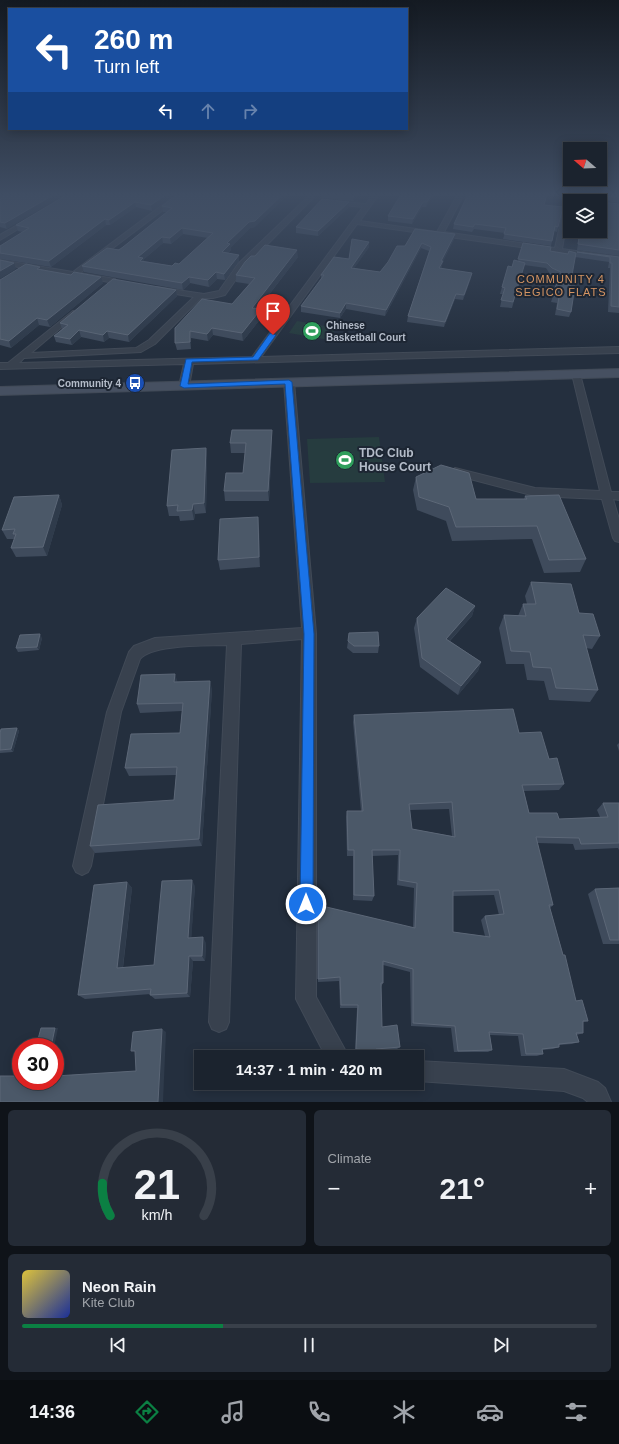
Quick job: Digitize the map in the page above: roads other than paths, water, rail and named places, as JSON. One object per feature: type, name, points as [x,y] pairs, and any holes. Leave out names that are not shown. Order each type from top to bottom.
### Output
[{"type":"main road","points":[[0,391],[619,373]]},
{"type":"street","points":[[75,274],[113,245]]},
{"type":"street","points":[[155,288],[199,296],[213,296],[222,292],[241,266],[262,245]]},
{"type":"street","points":[[255,358],[338,245]]},
{"type":"street","points":[[526,245],[619,259]]},
{"type":"street","points":[[558,250],[559,245]]},
{"type":"street","points":[[0,262],[75,274],[112,283]]},
{"type":"street","points":[[16,273],[27,266]]},
{"type":"street","points":[[21,356],[138,350],[152,342],[199,296]]},
{"type":"street","points":[[11,365],[82,306]]},
{"type":"street","points":[[0,366],[255,358],[619,350]]},
{"type":"street","points":[[184,386],[189,361]]},
{"type":"street","points":[[576,374],[606,495],[619,538]]},
{"type":"street","points":[[289,382],[309,634],[306,999],[318,1024],[333,1050]]},
{"type":"street","points":[[446,470],[535,492],[619,496]]},
{"type":"street","points":[[82,866],[114,712],[134,656],[139,650],[155,644],[309,634]]},
{"type":"street","points":[[220,1022],[234,638]]},
{"type":"street","points":[[424,1071],[564,1080],[590,1090],[597,1096],[600,1102]]},
{"type":"place","name":"Chinese Basketball Court","points":[[312,331]]},
{"type":"place","name":"Community 4","points":[[135,383]]},
{"type":"place","name":"TDC Club House Court","points":[[345,460]]},
{"type":"district","name":"COMMUNITY 4 SEGICO FLATS","points":[[561,285]]}]
